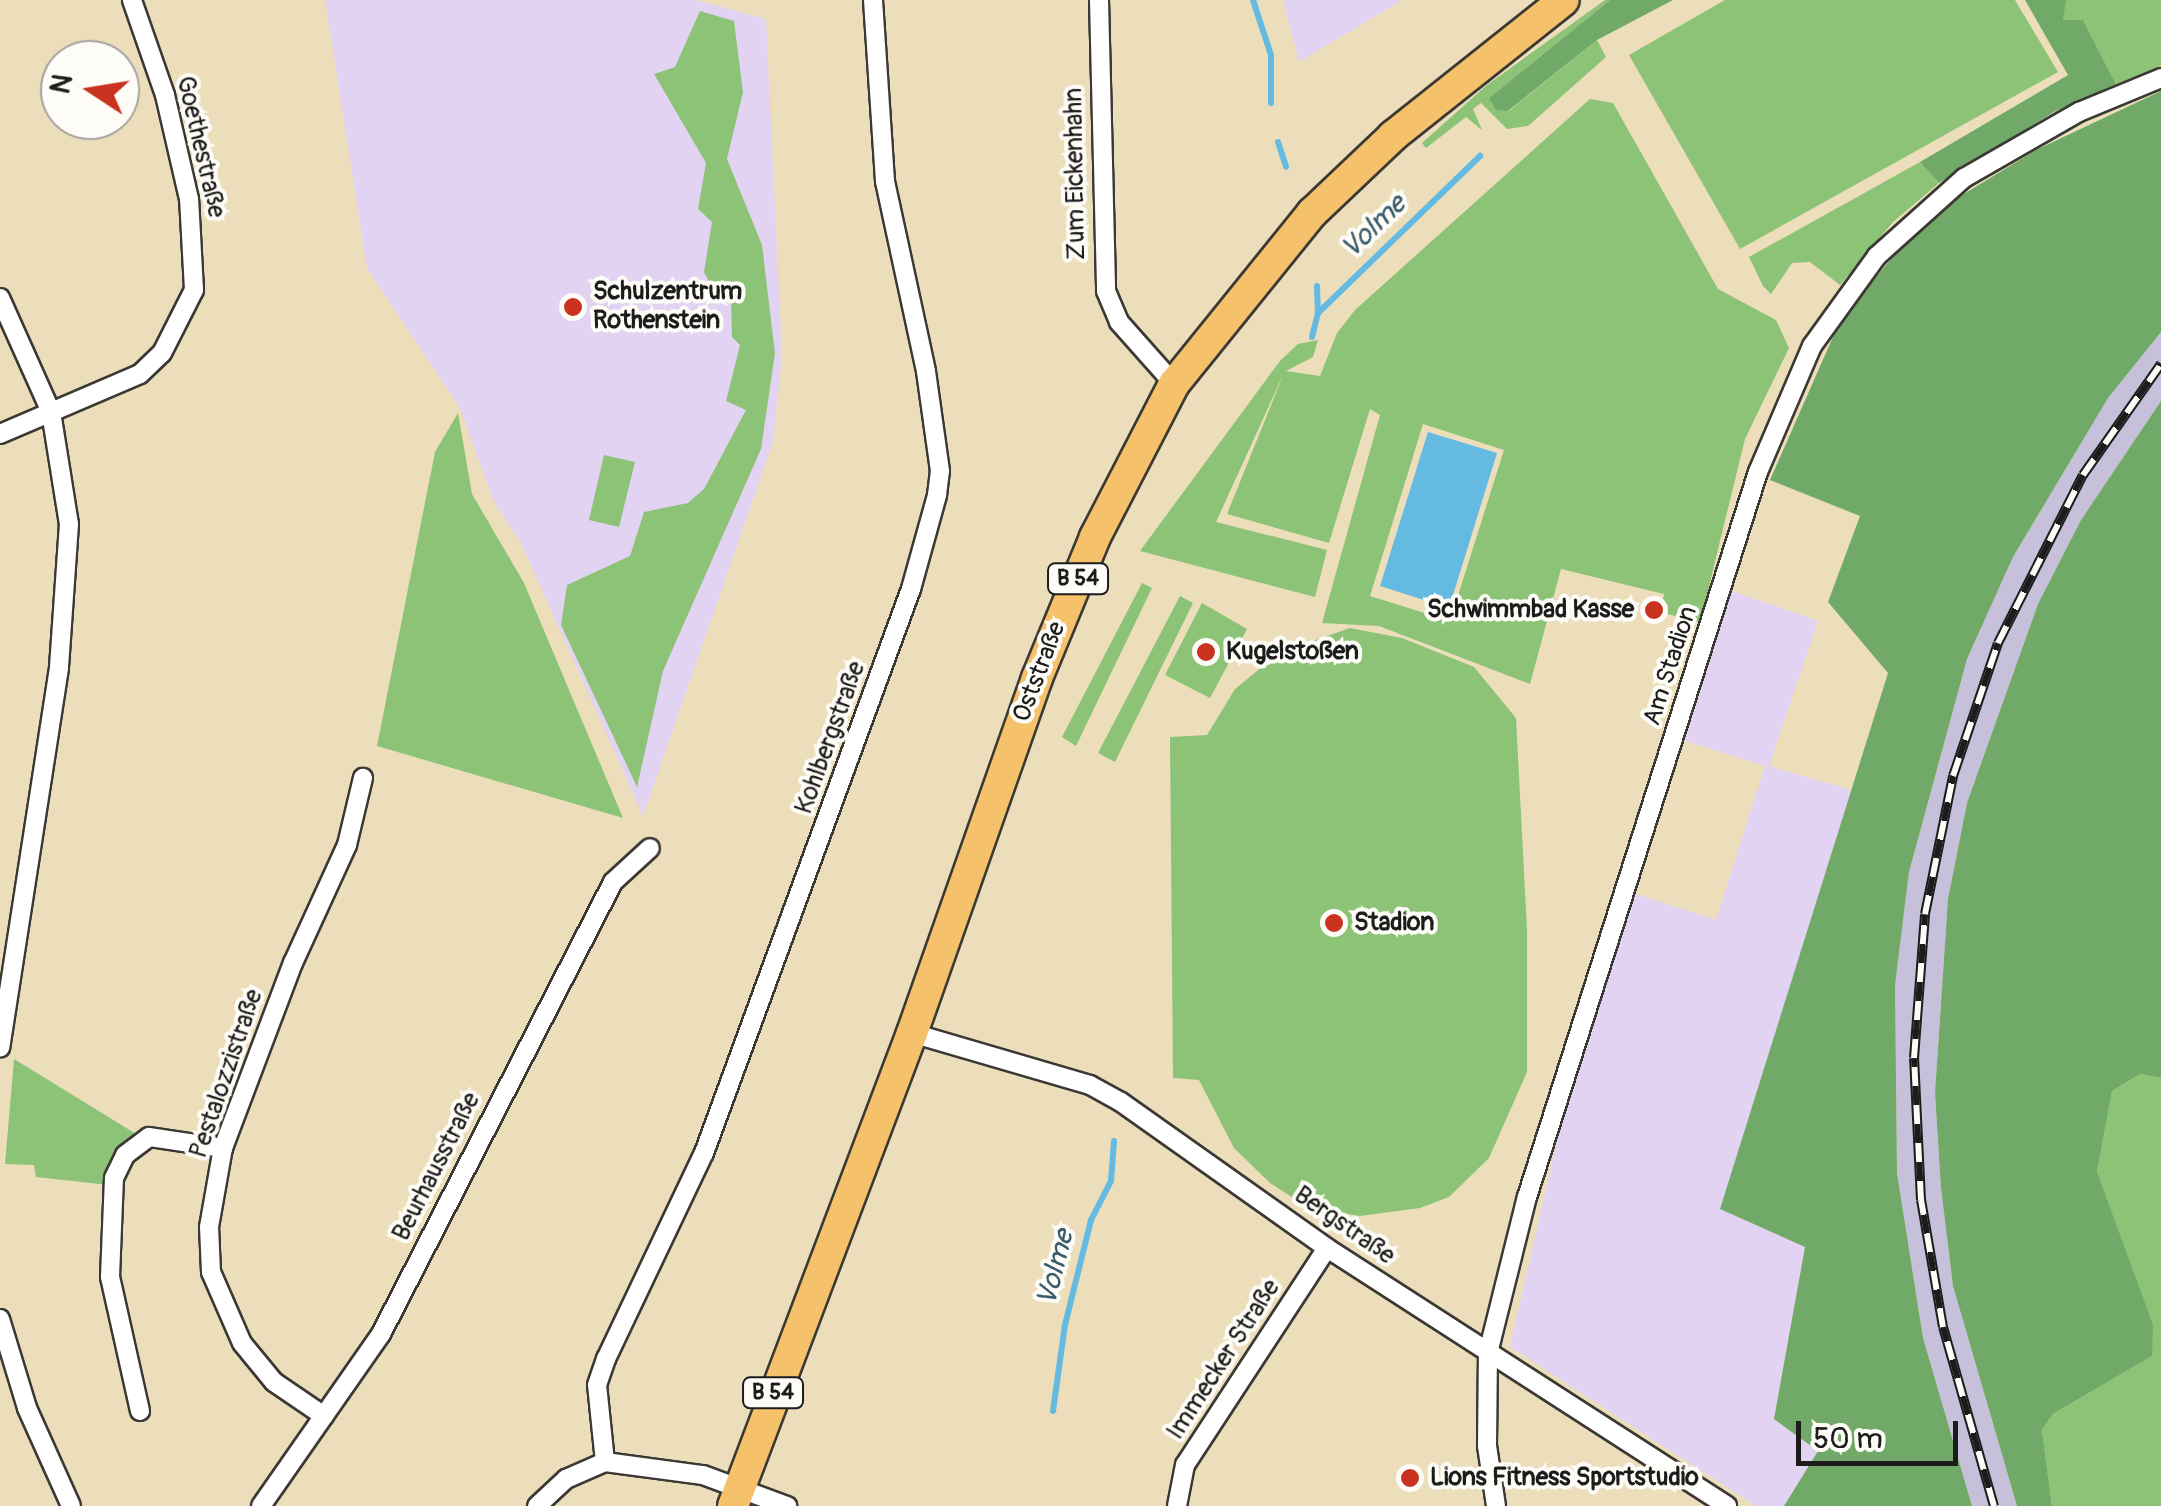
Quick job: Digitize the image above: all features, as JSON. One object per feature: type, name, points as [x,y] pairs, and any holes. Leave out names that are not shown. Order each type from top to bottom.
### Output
[{"type":"main road","name":"Oststraße","points":[[736,1496],[912,1034],[1036,678],[1095,537],[1174,384],[1312,213],[1407,124],[1564,0]]},
{"type":"street","name":"Goethestraße","points":[[0,434],[140,374],[162,353],[194,290],[189,199],[165,95],[132,0]]},
{"type":"street","name":"Kohlbergstraße","points":[[605,1462],[598,1432],[601,1372],[704,1153],[912,589],[937,495],[938,447],[926,371],[885,181],[873,0]]},
{"type":"street","name":"Zum Eickenhahn","points":[[1100,0],[1106,291],[1119,322],[1174,384]]},
{"type":"street","name":"Am Stadion","points":[[1496,1506],[1486,1446],[1488,1353],[1527,1197],[1758,472],[1812,346],[1840,301],[1922,213],[1964,178],[2079,112],[2161,78]]},
{"type":"street","points":[[0,298],[51,412],[69,524],[66,598],[0,1046]]},
{"type":"street","name":"Pestalozzistraße","points":[[324,1416],[274,1382],[242,1343],[211,1272],[209,1227],[223,1148],[294,963],[348,845],[364,778]]},
{"type":"street","name":"Beurhausstraße","points":[[261,1506],[381,1334],[613,882],[650,848]]},
{"type":"street","name":"Bergstraße","points":[[912,1034],[1090,1085],[1214,1163],[1327,1248],[1727,1506]]},
{"type":"street","points":[[140,1411],[114,1317],[108,1238],[114,1178],[125,1154],[149,1137],[223,1148]]},
{"type":"street","name":"Immecker Straße","points":[[1177,1506],[1186,1464],[1327,1248]]},
{"type":"street","points":[[0,1318],[27,1408],[71,1506]]},
{"type":"street","points":[[537,1506],[566,1480],[605,1462],[652,1463],[736,1496],[787,1506]]},
{"type":"shaded area","points":[[325,0],[696,0],[766,19],[782,354],[773,442],[643,816],[521,543],[493,500],[460,408],[367,268]]},
{"type":"shaded area","points":[[1283,0],[1402,0],[1299,62]]},
{"type":"shaded area","points":[[2161,332],[2161,401],[2081,520],[2038,604],[1967,803],[1948,899],[1935,1093],[1941,1188],[1953,1286],[2017,1506],[1972,1506],[1923,1338],[1897,1173],[1895,985],[1909,872],[1967,659],[2013,557],[2108,398]]},
{"type":"shaded area","points":[[1732,591],[1818,621],[1769,766],[1854,791],[1720,1209],[1805,1247],[1774,1418],[1818,1451],[1784,1506],[1756,1506],[1510,1347],[1565,1106],[1633,893],[1716,920],[1765,766],[1683,740]]},
{"type":"green space","points":[[1610,0],[1489,98],[1509,111],[1597,40],[1606,57],[1528,126],[1507,129],[1481,103],[1473,109],[1482,130],[1466,117],[1426,148],[1422,143],[1487,85]]},
{"type":"green space","points":[[1610,0],[1673,0],[1597,40],[1508,111],[1496,110],[1489,98]]},
{"type":"green space","points":[[1725,0],[2015,0],[2058,72],[1740,249],[1629,55]]},
{"type":"green space","points":[[2025,0],[2066,0],[2063,20],[2083,20],[2116,84],[2054,112],[1939,183],[1920,162],[2068,75]]},
{"type":"green space","points":[[2066,0],[2161,0],[2161,67],[2116,84],[2083,20],[2063,20],[2059,11]]},
{"type":"green space","points":[[700,11],[734,21],[743,92],[727,159],[762,245],[775,353],[761,449],[663,671],[637,787],[561,625],[567,585],[630,556],[644,512],[688,503],[704,489],[746,410],[726,401],[740,345],[732,337],[731,294],[713,289],[704,272],[712,222],[698,209],[706,163],[654,74],[675,67]]},
{"type":"green space","points":[[2161,91],[2161,332],[2108,398],[2013,557],[1967,659],[1909,872],[1895,985],[1897,1173],[1923,1338],[1972,1506],[1784,1506],[1818,1451],[1774,1419],[1805,1247],[1720,1209],[1888,673],[1828,602],[1860,516],[1770,480],[1840,321],[1891,259],[1954,200],[2036,150]]},
{"type":"green space","points":[[1590,99],[1613,103],[1718,289],[1776,320],[1789,348],[1745,439],[1700,623],[1661,612],[1664,594],[1561,569],[1530,684],[1379,626],[1322,623],[1380,415],[1370,409],[1329,543],[1227,514],[1284,373],[1216,522],[1327,550],[1315,597],[1140,551],[1280,361],[1298,344],[1318,340],[1313,357],[1286,371],[1320,376],[1337,333],[1355,310]],"holes":[[[1423,424],[1504,450],[1450,621],[1370,596]]]},
{"type":"green space","points":[[1920,162],[1939,183],[1893,222],[1840,285],[1810,262],[1792,263],[1771,294],[1763,286],[1749,257]]},
{"type":"green space","points":[[2161,401],[2161,1078],[2140,1074],[2112,1091],[2097,1172],[2153,1325],[2152,1356],[2053,1414],[2042,1430],[2052,1506],[2017,1506],[1953,1286],[1941,1188],[1935,1093],[1948,899],[1967,803],[2038,604],[2081,520]]},
{"type":"green space","points":[[458,413],[472,494],[524,583],[623,818],[377,746],[435,452]]},
{"type":"green space","points":[[604,455],[635,462],[619,527],[589,520]]},
{"type":"green space","points":[[1142,583],[1152,588],[1076,746],[1062,737]]},
{"type":"green space","points":[[1180,596],[1193,603],[1115,762],[1098,753]]},
{"type":"green space","name":"Kugelstoßen","points":[[1202,603],[1247,629],[1210,698],[1165,675]]},
{"type":"green space","points":[[1350,628],[1402,638],[1474,667],[1516,718],[1527,930],[1527,1072],[1489,1158],[1449,1197],[1420,1208],[1360,1216],[1307,1207],[1270,1183],[1234,1148],[1199,1080],[1173,1078],[1170,737],[1207,735],[1235,689],[1279,653]]},
{"type":"green space","points":[[14,1059],[141,1137],[109,1185],[36,1177],[34,1165],[5,1164]]},
{"type":"green space","points":[[2140,1074],[2161,1078],[2161,1506],[2052,1506],[2042,1430],[2053,1414],[2152,1356],[2097,1172],[2112,1091]]},
{"type":"water","points":[[1428,432],[1497,453],[1449,608],[1380,586]]},
{"type":"waterway","points":[[1253,0],[1271,55],[1271,103]]},
{"type":"waterway","points":[[1278,142],[1286,167]]},
{"type":"waterway","name":"Volme","points":[[1312,337],[1318,313],[1480,156]]},
{"type":"waterway","points":[[1317,286],[1318,313]]},
{"type":"waterway","name":"Volme","points":[[1053,1411],[1065,1325],[1091,1220],[1111,1181],[1114,1141]]},
{"type":"railway","points":[[1994,1506],[1943,1327],[1921,1200],[1914,1058],[1925,914],[1953,776],[1998,643],[2083,475],[2161,364]]},
{"type":"place","name":"Schulzentrum Rothenstein","points":[[573,307]]},
{"type":"place","name":"Schwimmbad Kasse","points":[[1654,610]]},
{"type":"place","name":"Kugelstoßen","points":[[1206,652]]},
{"type":"place","name":"Stadion","points":[[1334,923]]},
{"type":"place","name":"Lions Fitness Sportstudio","points":[[1410,1478]]}]
